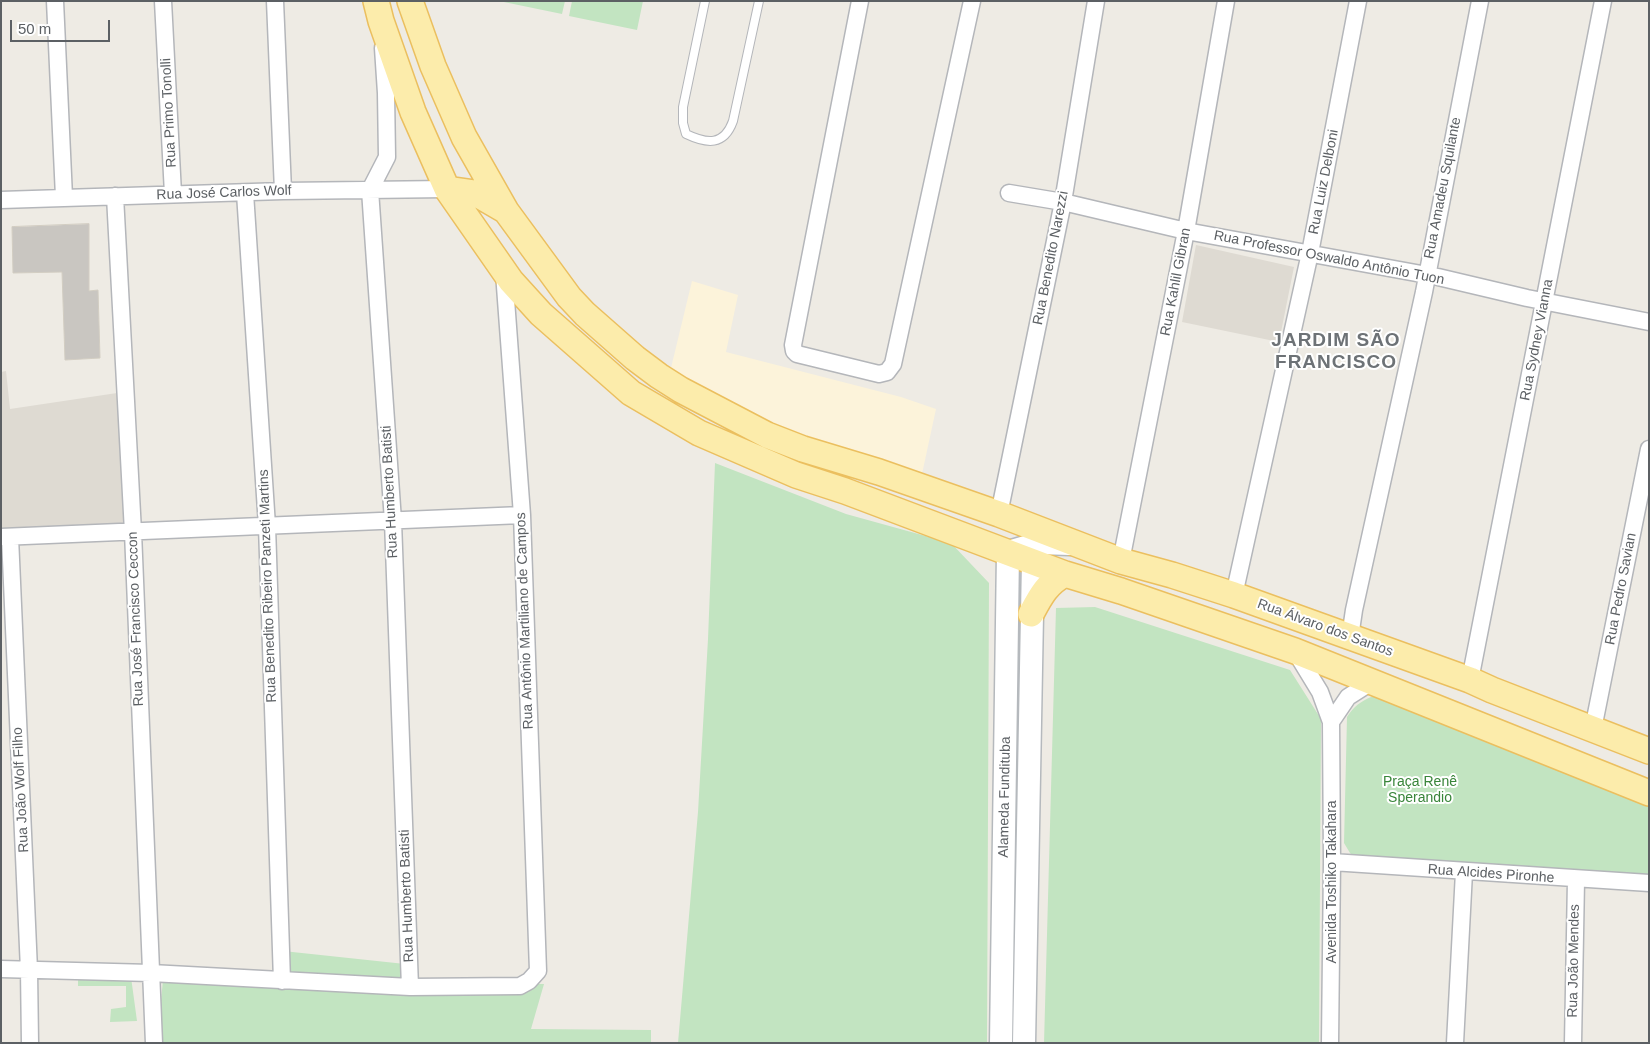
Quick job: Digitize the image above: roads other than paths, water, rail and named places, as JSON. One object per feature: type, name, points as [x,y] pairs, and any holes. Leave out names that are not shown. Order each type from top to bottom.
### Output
[{"type":"main road","name":"Rua Álvaro dos Santos","points":[[410,1],[433,66],[464,137],[506,211],[569,297],[585,314],[635,358],[681,390],[767,435],[803,449],[878,472],[991,511],[1121,561],[1172,574],[1350,637],[1470,680],[1649,751]]},
{"type":"main road","points":[[378,11],[413,112],[447,189],[504,271],[541,314],[631,393],[699,433],[796,475],[845,491],[981,542],[1022,553],[1065,574],[1121,591],[1295,651],[1649,793]]},
{"type":"main road","points":[[447,189],[474,193],[506,211]]},
{"type":"main road","points":[[796,475],[803,449]]},
{"type":"main road","points":[[991,511],[1022,553]]},
{"type":"main road","points":[[981,542],[992,556],[1000,575],[1007,626]]},
{"type":"main road","points":[[1022,553],[1039,543],[1079,545]]},
{"type":"main road","name":"Alameda Fundituba","points":[[1022,553],[1031,614],[1024,1043]]},
{"type":"main road","name":"Alameda Fundituba","points":[[1000,1043],[1007,626],[1022,553]]},
{"type":"main road","points":[[1031,614],[1042,592],[1057,578],[1065,574]]},
{"type":"main road","points":[[1571,762],[1593,729]]},
{"type":"street","points":[[55,1],[64,197]]},
{"type":"street","name":"Rua Primo Tonolli","points":[[163,1],[172,194]]},
{"type":"street","points":[[274,1],[283,190]]},
{"type":"street","points":[[860,1],[793,345],[796,354],[880,374],[887,372],[893,364],[972,1]]},
{"type":"street","name":"Rua Benedito Narezzi","points":[[991,511],[1063,202],[1096,1]]},
{"type":"street","name":"Rua Kahlil Gibran","points":[[1121,561],[1186,231],[1226,1]]},
{"type":"street","name":"Rua Luiz Delboni","points":[[1234,596],[1310,253],[1358,1]]},
{"type":"street","name":"Rua Amadeu Squilante","points":[[1350,637],[1354,610],[1426,276],[1480,1]]},
{"type":"street","name":"Rua Sydney Vianna","points":[[1470,680],[1603,1]]},
{"type":"street","points":[[370,190],[387,157],[386,93],[378,11]]},
{"type":"street","name":"Rua José Carlos Wolf","points":[[1,200],[245,193],[283,190],[447,189]]},
{"type":"street","name":"Rua Humberto Batisti","points":[[370,190],[393,521],[410,987]]},
{"type":"street","name":"Rua Professor Oswaldo Antônio Tuon","points":[[1009,192],[1063,202],[1186,231],[1310,253],[1649,322]]},
{"type":"street","name":"Rua Benedito Ribeiro Panzeti Martins","points":[[245,193],[267,526],[282,981]]},
{"type":"street","name":"Rua José Francisco Ceccon","points":[[115,196],[133,532],[154,1043]]},
{"type":"street","name":"Rua Antônio Martiliano de Campos","points":[[410,987],[520,986],[529,981],[538,971],[522,515],[504,271]]},
{"type":"street","name":"Rua Pedro Savian","points":[[1593,729],[1649,449]]},
{"type":"street","points":[[6,537],[522,515]]},
{"type":"street","name":"Rua João Wolf Filho","points":[[6,537],[29,970],[30,1043]]},
{"type":"street","name":"Avenida Toshiko Takahara","points":[[1295,651],[1320,692],[1331,722],[1330,1043]]},
{"type":"street","points":[[1331,722],[1348,698],[1373,681]]},
{"type":"street","name":"Rua Alcides Pironhe","points":[[1332,862],[1576,880],[1649,883]]},
{"type":"street","points":[[1455,1043],[1464,872]]},
{"type":"street","name":"Rua João Mendes","points":[[1573,1043],[1576,880]]},
{"type":"street","points":[[1,969],[151,973],[410,987]]},
{"type":"lane","points":[[706,1],[683,107],[683,123],[686,134],[700,141],[717,141],[729,132],[733,121],[758,1]]},
{"type":"district","name":"JARDIM SÃO FRANCISCO","points":[[1336,352]]},
{"type":"park label","name":"Praça Renê Sperandio","points":[[1420,790]]}]
